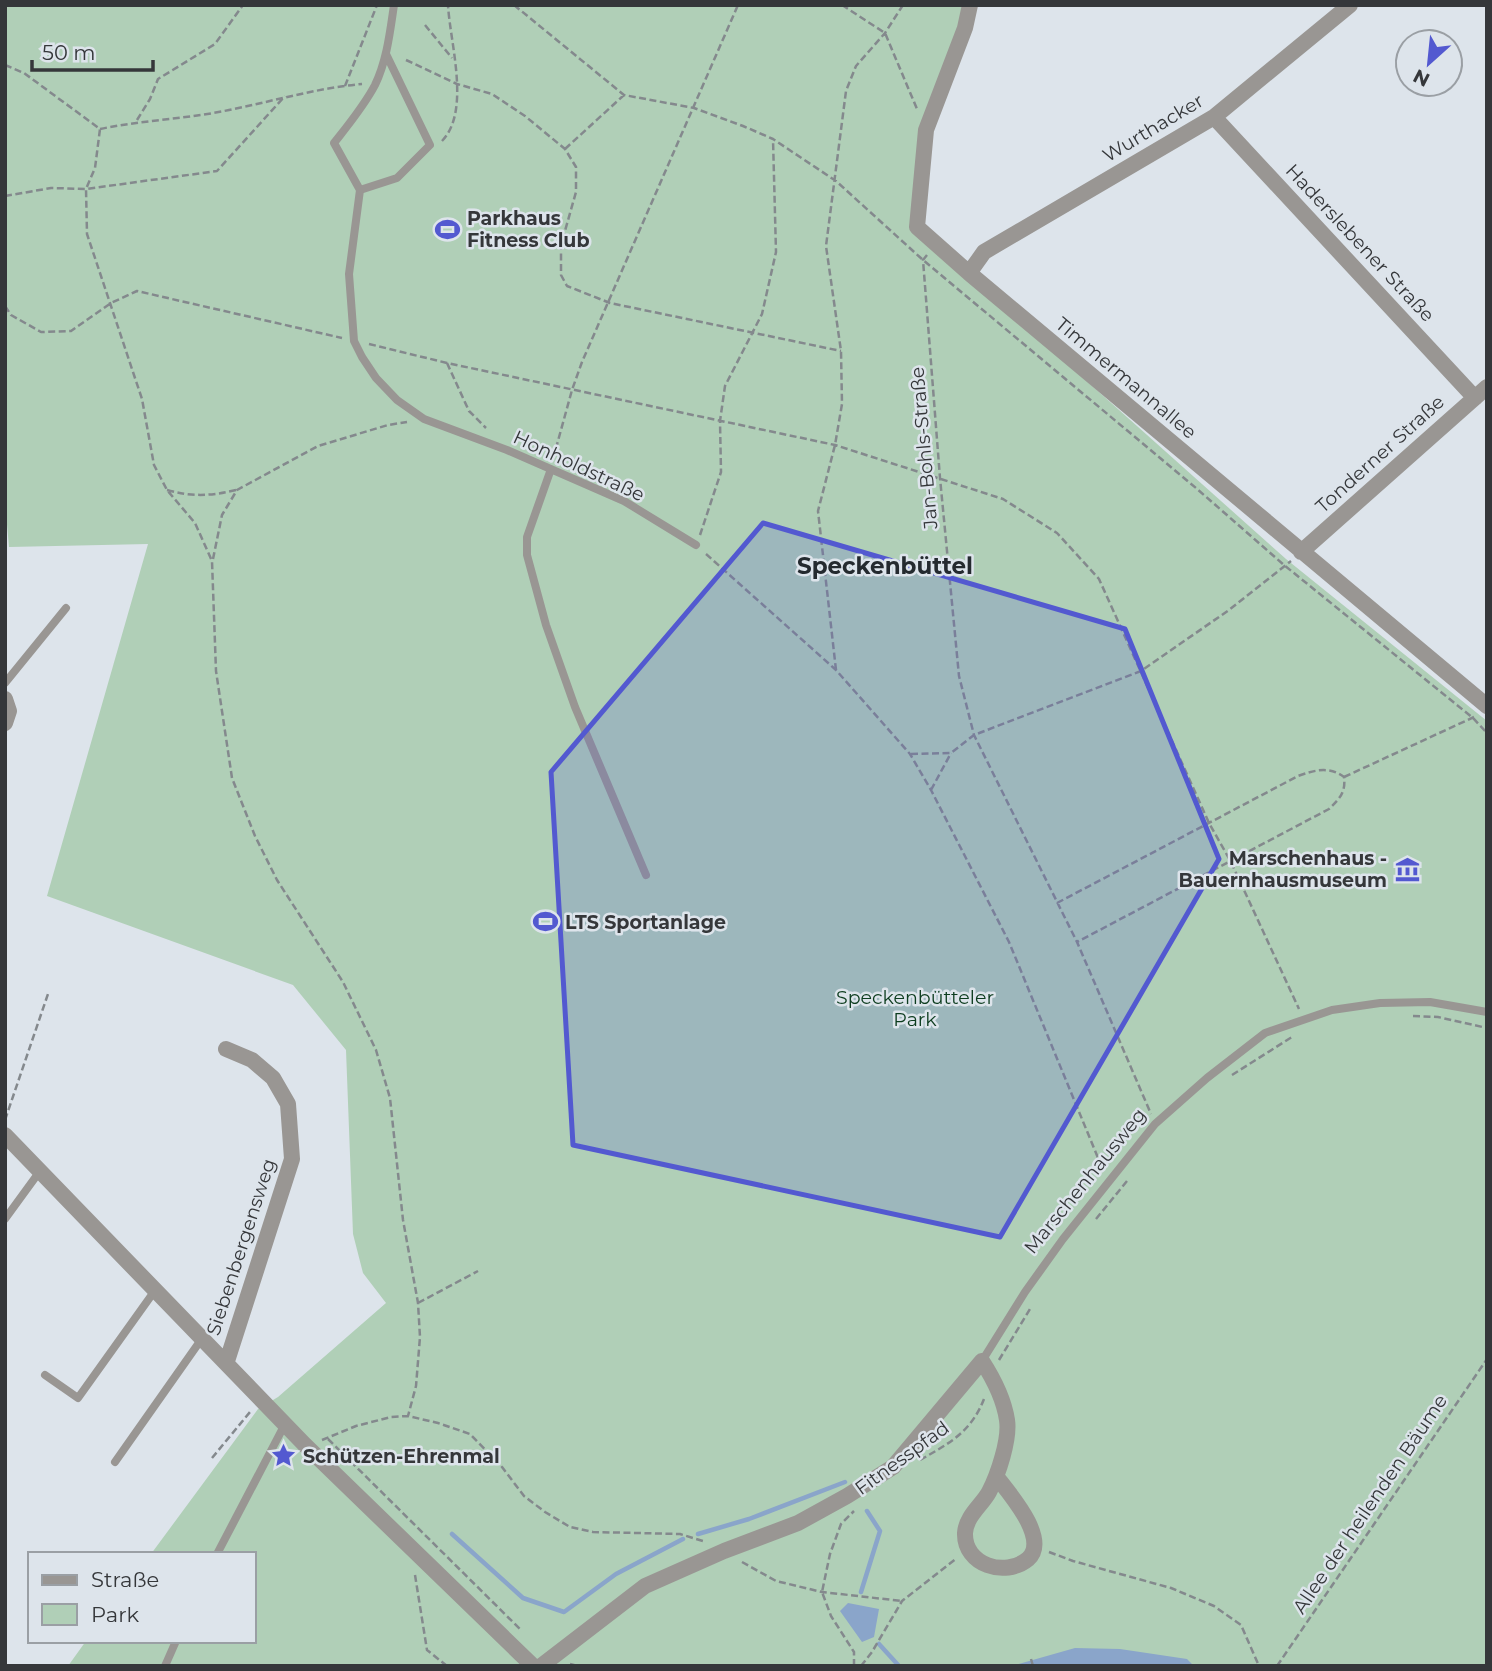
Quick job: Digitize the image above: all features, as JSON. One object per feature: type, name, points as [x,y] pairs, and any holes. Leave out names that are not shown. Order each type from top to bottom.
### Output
[{"type":"street","name":"Timmermannallee","points":[[970,5],[965,28],[926,130],[917,228],[1301,552],[1482,710]]},
{"type":"street","name":"Wurthacker","points":[[969,273],[985,252],[1214,117],[1350,5]]},
{"type":"street","name":"Haderslebener Straße","points":[[1214,117],[1481,392]]},
{"type":"street","name":"Tonderner Straße","points":[[1301,552],[1481,392]]},
{"type":"street","points":[[5,699],[9,711],[5,723]]},
{"type":"street","name":"Siebenbergensweg","points":[[226,1049],[252,1060],[273,1078],[288,1104],[292,1159],[227,1361]]},
{"type":"street","name":"Siebenbergensweg","points":[[5,1135],[227,1361],[305,1445],[534,1666]]},
{"type":"street","points":[[982,1361],[992,1377],[1007,1421],[1004,1450],[996,1476],[989,1493],[968,1521],[965,1533],[969,1550],[983,1563],[993,1568],[1007,1568],[1023,1562],[1031,1556],[1035,1547],[1029,1524],[1018,1504],[996,1476]]},
{"type":"street","name":"Marschenhausweg","points":[[541,1666],[645,1586],[798,1522],[847,1496],[892,1467],[982,1361]]},
{"type":"lane","points":[[354,341],[349,274],[360,190],[334,143],[364,104],[376,83],[386,54],[394,5]]},
{"type":"lane","points":[[360,190],[397,178],[430,145],[386,54]]},
{"type":"lane","name":"Honholdstraße","points":[[354,341],[376,378],[397,400],[424,419],[507,450],[624,501],[696,545]]},
{"type":"lane","points":[[551,469],[527,537],[527,555],[546,625],[575,708],[646,875]]},
{"type":"lane","points":[[5,683],[66,608]]},
{"type":"lane","name":"Marschenhausweg","points":[[982,1361],[1025,1292],[1155,1124],[1265,1033],[1332,1010],[1380,1003],[1430,1002],[1487,1012]]},
{"type":"lane","points":[[5,1219],[40,1171]]},
{"type":"lane","points":[[46,1375],[78,1398],[156,1289]]},
{"type":"lane","points":[[115,1462],[203,1337]]},
{"type":"lane","points":[[218,1552],[285,1424]]},
{"type":"lane","points":[[165,1666],[175,1643]]},
{"type":"path","points":[[136,122],[158,79],[215,44],[243,5]]},
{"type":"path","points":[[345,86],[377,5]]},
{"type":"path","points":[[430,145],[444,140],[457,106],[448,5]]},
{"type":"path","points":[[514,5],[624,95],[694,108],[743,125],[773,139],[836,181],[923,260],[1284,565],[1482,710],[1487,733]]},
{"type":"path","points":[[551,469],[572,390],[738,5]]},
{"type":"path","points":[[842,5],[885,33],[926,130]]},
{"type":"path","points":[[836,670],[818,511],[835,445],[842,404],[841,351],[826,246],[846,91],[856,66],[885,33],[903,5]]},
{"type":"path","points":[[425,25],[453,59]]},
{"type":"path","points":[[406,60],[457,84],[492,94],[525,116],[565,149],[576,167],[576,191],[561,245],[561,275],[566,286],[610,303],[841,351]]},
{"type":"path","points":[[5,65],[24,73],[100,129],[228,111],[285,96],[376,83]]},
{"type":"path","points":[[565,149],[624,95]]},
{"type":"path","points":[[5,196],[51,188],[86,189],[217,172],[285,96]]},
{"type":"path","points":[[100,129],[95,167],[86,189],[87,234],[142,399],[154,465],[167,490],[195,523],[212,561]]},
{"type":"path","points":[[773,139],[776,252],[762,314],[725,386],[720,421],[721,472],[696,545],[836,670],[909,754],[931,790],[1009,942],[1108,1182]]},
{"type":"path","points":[[923,260],[934,243]]},
{"type":"path","name":"Jan-Bohls-Straße","points":[[923,260],[959,676],[974,735],[1077,942],[1155,1124]]},
{"type":"path","points":[[5,306],[11,315],[41,332],[71,331],[111,303],[137,291],[447,363],[835,445],[1003,499],[1057,533],[1099,579],[1209,822],[1231,862],[1303,1018]]},
{"type":"path","points":[[447,363],[469,411],[488,431]]},
{"type":"path","points":[[167,490],[188,495],[212,496],[237,490],[318,446],[388,425],[424,419]]},
{"type":"path","points":[[237,490],[222,515],[212,561],[216,671],[232,778],[276,880],[343,982],[376,1050],[390,1098],[403,1220],[418,1303],[418,1370],[408,1416]]},
{"type":"path","points":[[931,790],[951,753],[974,735],[1141,671],[1229,610],[1301,552]]},
{"type":"path","points":[[1344,778],[1482,710]]},
{"type":"path","points":[[909,754],[951,753]]},
{"type":"path","points":[[1057,904],[1298,776],[1324,769],[1335,771],[1344,778],[1345,787],[1340,799],[1329,809],[1077,942]]},
{"type":"path","points":[[5,1121],[49,991]]},
{"type":"path","points":[[1401,1015],[1438,1017],[1487,1028]]},
{"type":"path","points":[[1224,1081],[1299,1033]]},
{"type":"path","points":[[1096,1219],[1129,1178]]},
{"type":"path","points":[[418,1303],[478,1271]]},
{"type":"path","name":"Fitnesspfad","points":[[916,1463],[954,1441],[977,1417],[992,1377],[1033,1304]]},
{"type":"path","name":"Allee der heilenden Bäume","points":[[1277,1666],[1487,1359]]},
{"type":"path","points":[[212,1458],[261,1398]]},
{"type":"path","points":[[305,1445],[356,1426],[408,1416],[438,1423],[470,1434],[502,1467],[524,1496],[570,1527],[593,1532],[680,1534],[710,1543],[776,1581],[822,1592],[902,1601]]},
{"type":"path","points":[[327,1438],[530,1639]]},
{"type":"path","name":"Fitnesspfad","points":[[822,1592],[830,1554],[841,1524],[859,1506]]},
{"type":"path","points":[[1035,1547],[1073,1561],[1171,1588],[1214,1606],[1241,1625],[1259,1666]]},
{"type":"path","points":[[861,1666],[902,1601],[969,1550]]},
{"type":"path","points":[[422,1556],[415,1575],[424,1639],[427,1650],[447,1666]]},
{"type":"path","points":[[822,1592],[831,1616],[854,1652],[854,1666]]},
{"type":"path","points":[[1031,1659],[1033,1666]]},
{"type":"highlighted area","points":[[763,523],[1125,629],[1219,859],[1000,1237],[573,1145],[551,772]]},
{"type":"green space","name":"Speckenbütteler Park","points":[[5,5],[967,5],[924,129],[915,228],[1286,559],[1487,721],[1487,1666],[68,1666],[85,1643],[256,1643],[256,1552],[152,1552],[258,1409],[278,1397],[386,1303],[363,1273],[353,1234],[346,1050],[293,985],[47,896],[148,544],[9,547],[5,502]]},
{"type":"water","points":[[848,1603],[879,1609],[874,1637],[862,1642],[840,1611]]},
{"type":"water","points":[[1075,1648],[1120,1649],[1187,1659],[1194,1666],[1012,1666]]},
{"type":"waterway","points":[[698,1534],[749,1519],[845,1482]]},
{"type":"waterway","points":[[861,1592],[880,1531],[867,1511]]},
{"type":"waterway","points":[[452,1534],[523,1598],[564,1612],[616,1574],[683,1539]]},
{"type":"waterway","points":[[879,1644],[899,1666]]},
{"type":"place","name":"Parkhaus Fitness Club","points":[[447,229]]},
{"type":"place","name":"Marschenhaus - Bauernhausmuseum","points":[[1407,869]]},
{"type":"place","name":"LTS Sportanlage","points":[[545,922]]},
{"type":"place","name":"Schützen-Ehrenmal","points":[[283,1456]]},
{"type":"district","name":"Speckenbüttel","points":[[885,566]]}]
